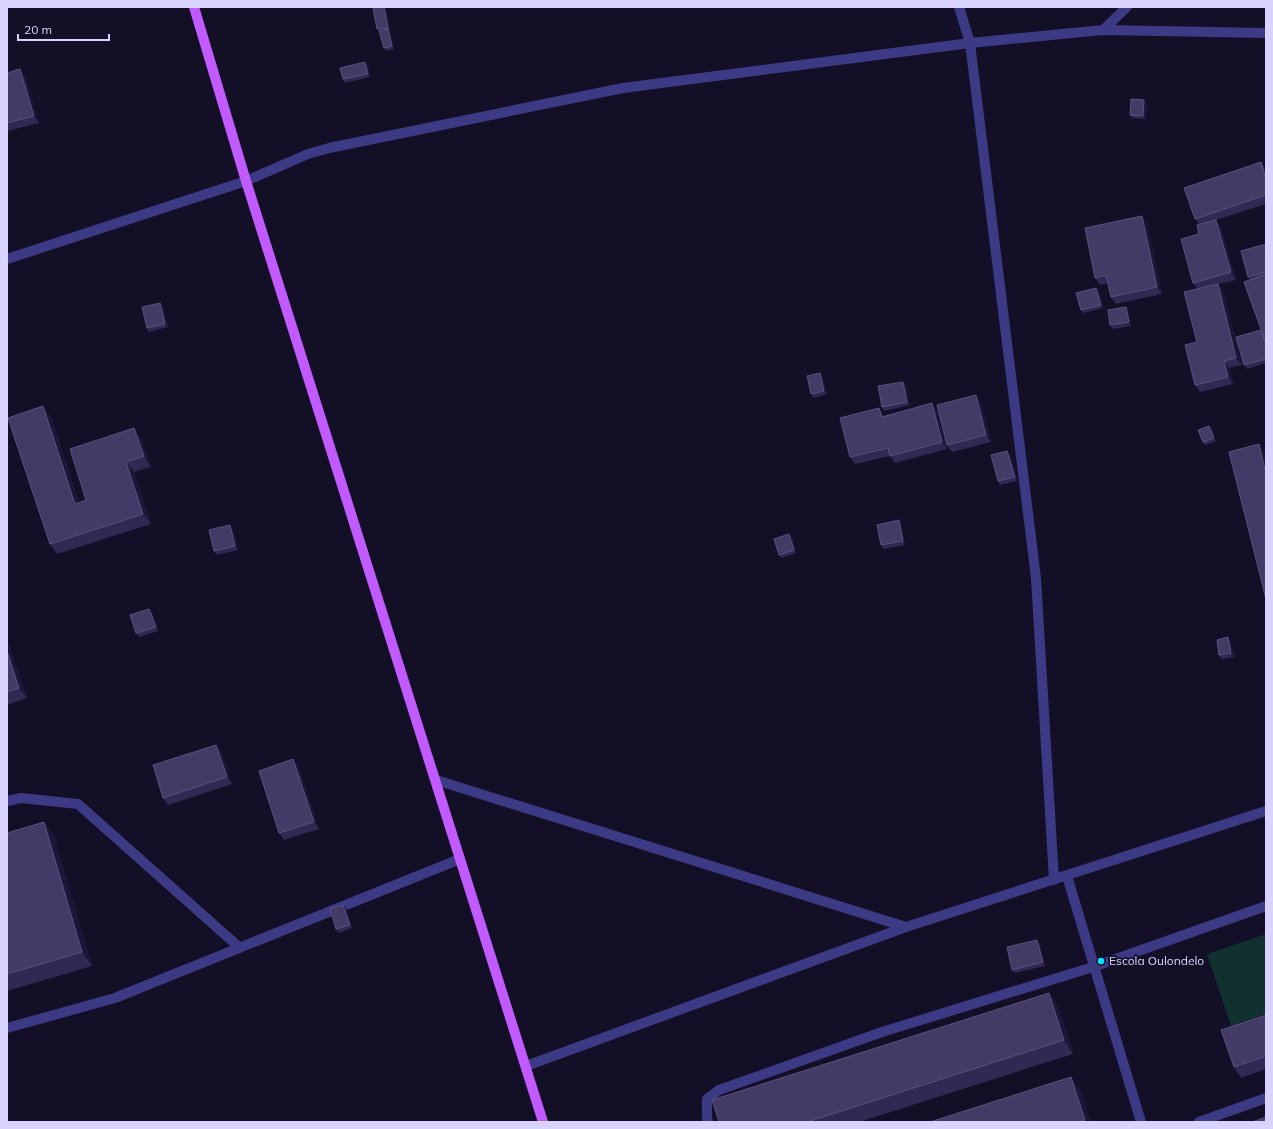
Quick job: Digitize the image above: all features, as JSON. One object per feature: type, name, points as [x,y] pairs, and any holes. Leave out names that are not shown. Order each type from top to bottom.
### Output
[{"type":"main road","points":[[194,7],[246,182],[543,1122]]},
{"type":"street","points":[[959,7],[970,43],[1036,578],[1054,880]]},
{"type":"street","points":[[1103,30],[1127,7]]},
{"type":"street","points":[[7,259],[246,182],[308,154],[330,148],[622,88],[970,43],[1103,30],[1266,33]]},
{"type":"street","points":[[436,780],[906,927]]},
{"type":"street","points":[[7,801],[20,798],[78,804],[240,948]]},
{"type":"street","points":[[526,1066],[906,927],[1266,811]]},
{"type":"street","points":[[7,1028],[115,998],[460,859]]},
{"type":"street","points":[[1067,876],[1093,967],[1141,1122]]},
{"type":"street","points":[[708,1122],[708,1099],[719,1090],[882,1032],[1093,967],[1266,906]]},
{"type":"street","points":[[1199,1122],[1266,1098]]},
{"type":"green space","points":[[1266,934],[1266,1014],[1231,1026],[1207,954]]},
{"type":"building","points":[[384,7],[388,28],[377,29],[373,8]]},
{"type":"building","points":[[388,29],[392,46],[384,48],[379,31]]},
{"type":"building","points":[[365,62],[368,74],[343,79],[340,68]]},
{"type":"building","points":[[20,69],[34,116],[7,123],[7,73]]},
{"type":"building","points":[[1131,99],[1144,100],[1143,116],[1130,115]]},
{"type":"building","points":[[1261,162],[1266,178],[1266,195],[1195,219],[1184,188]]},
{"type":"building","points":[[1142,216],[1157,287],[1111,297],[1106,275],[1095,278],[1085,228]]},
{"type":"building","points":[[1216,220],[1231,272],[1193,283],[1181,239],[1199,234],[1197,225]]},
{"type":"building","points":[[1266,244],[1266,272],[1248,277],[1241,251]]},
{"type":"building","points":[[1266,274],[1266,343],[1244,282]]},
{"type":"building","points":[[1218,284],[1236,358],[1224,361],[1228,377],[1195,385],[1185,345],[1197,342],[1184,292]]},
{"type":"building","points":[[1096,288],[1101,305],[1081,310],[1076,293]]},
{"type":"building","points":[[160,303],[165,324],[147,328],[142,307]]},
{"type":"building","points":[[1126,307],[1129,322],[1110,325],[1108,310]]},
{"type":"building","points":[[1261,330],[1266,344],[1266,359],[1244,365],[1236,337]]},
{"type":"building","points":[[820,373],[824,391],[811,394],[807,376]]},
{"type":"building","points":[[903,382],[907,402],[882,407],[878,386]]},
{"type":"building","points":[[976,395],[986,435],[947,445],[937,405]]},
{"type":"building","points":[[932,403],[942,442],[890,456],[888,448],[850,457],[840,418],[879,408],[882,417]]},
{"type":"building","points":[[43,406],[75,504],[86,500],[70,449],[134,428],[144,456],[126,462],[143,514],[50,544],[8,418]]},
{"type":"building","points":[[1209,426],[1214,438],[1203,442],[1198,430]]},
{"type":"building","points":[[1259,444],[1266,474],[1266,599],[1229,452]]},
{"type":"building","points":[[1007,451],[1015,477],[998,481],[991,455]]},
{"type":"building","points":[[899,520],[903,541],[881,545],[877,525]]},
{"type":"building","points":[[230,525],[235,546],[214,551],[209,530]]},
{"type":"building","points":[[789,534],[794,550],[779,555],[774,539]]},
{"type":"building","points":[[149,609],[156,627],[136,633],[130,615]]},
{"type":"building","points":[[1228,637],[1231,653],[1219,655],[1217,640]]},
{"type":"building","points":[[7,651],[19,688],[7,692]]},
{"type":"building","points":[[216,745],[227,777],[163,798],[153,765]]},
{"type":"building","points":[[293,759],[314,822],[279,833],[259,771]]},
{"type":"building","points":[[44,822],[82,952],[7,974],[7,833]]},
{"type":"building","points":[[343,905],[350,925],[336,929],[330,909]]},
{"type":"building","points":[[1037,940],[1043,962],[1012,970],[1007,947]]},
{"type":"building","points":[[1049,993],[1064,1040],[807,1122],[719,1122],[712,1100]]},
{"type":"building","points":[[1266,1015],[1266,1056],[1234,1067],[1221,1030]]},
{"type":"building","points":[[1071,1077],[1085,1120],[1080,1122],[930,1122]]},
{"type":"building","points":[[1266,1117],[1266,1122],[1252,1122]]},
{"type":"place","name":"Escola Oulondelo","points":[[1101,961]]}]
